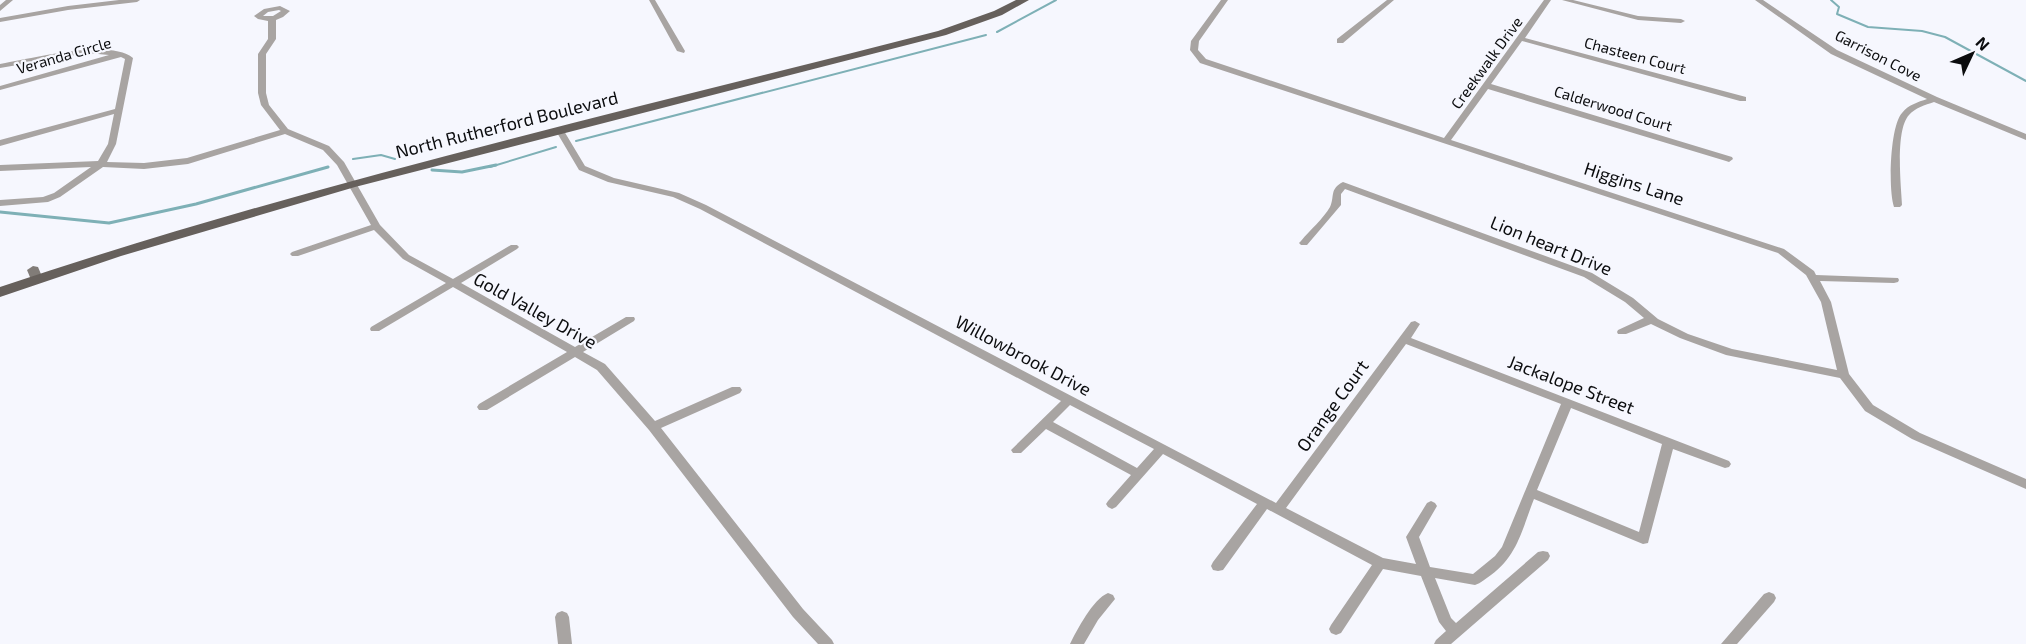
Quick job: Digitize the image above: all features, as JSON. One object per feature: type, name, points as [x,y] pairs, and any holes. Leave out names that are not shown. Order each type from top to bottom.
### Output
[{"type":"main road","name":"North Rutherford Boulevard","points":[[0,282],[191,229],[349,180],[928,31],[991,9],[1008,0]]},
{"type":"main road","name":"North Rutherford Boulevard","points":[[349,180],[560,131],[942,33],[998,14],[1024,0]]},
{"type":"main road","name":"North Rutherford Boulevard","points":[[0,292],[35,274]]},
{"type":"street","points":[[0,9],[10,0]]},
{"type":"street","points":[[0,20],[68,8],[137,0]]},
{"type":"street","name":"Gold Valley Drive","points":[[271,0],[272,39],[262,54],[262,93],[265,105],[285,131],[326,148],[340,164],[376,226],[406,257],[577,351],[601,367],[653,427],[798,613],[827,644]]},
{"type":"street","points":[[652,0],[681,51]]},
{"type":"street","name":"Higgins Lane","points":[[1225,0],[1195,41],[1194,50],[1203,61],[1781,251],[1813,278],[1826,302],[1844,375],[1869,408],[1895,425],[2026,484]]},
{"type":"street","points":[[1340,41],[1390,0]]},
{"type":"street","name":"Creekwalk Drive","points":[[1447,140],[1548,0]]},
{"type":"street","points":[[1565,0],[1638,18],[1681,21]]},
{"type":"street","name":"Garrison Cove","points":[[1758,0],[1834,52],[1934,99],[2026,137]]},
{"type":"street","name":"Chasteen Court","points":[[1521,39],[1743,99]]},
{"type":"street","name":"Veranda Circle","points":[[1,65],[87,51],[122,54]]},
{"type":"street","points":[[0,203],[45,200],[57,195],[101,164],[112,144],[129,58],[122,54]]},
{"type":"street","name":"Veranda Circle","points":[[0,88],[105,61],[122,54]]},
{"type":"street","name":"Calderwood Court","points":[[1488,86],[1730,159]]},
{"type":"street","points":[[1897,205],[1898,134],[1903,116],[1914,107],[1934,99]]},
{"type":"street","points":[[0,143],[117,111]]},
{"type":"street","points":[[0,168],[101,164],[144,166],[188,161],[285,131]]},
{"type":"street","name":"Willowbrook Drive","points":[[560,131],[582,168],[610,180],[676,195],[704,207],[1280,508],[1380,563],[1475,580],[1509,551],[1530,492]]},
{"type":"street","name":"Lion heart Drive","points":[[1304,243],[1336,205],[1336,194],[1343,185],[1588,275],[1622,295],[1652,319],[1684,336],[1730,351],[1844,375]]},
{"type":"street","points":[[295,254],[376,226]]},
{"type":"street","points":[[375,329],[514,247]]},
{"type":"street","points":[[1813,278],[1894,280]]},
{"type":"street","points":[[483,407],[630,319]]},
{"type":"street","points":[[1622,332],[1652,319]]},
{"type":"street","name":"Orange Court","points":[[1280,508],[1415,324]]},
{"type":"street","name":"Jackalope Street","points":[[1404,339],[1725,464]]},
{"type":"street","points":[[653,427],[736,390]]},
{"type":"street","points":[[1017,450],[1070,399]]},
{"type":"street","points":[[1567,403],[1530,492],[1643,539],[1669,442]]},
{"type":"street","points":[[1045,423],[1139,474]]},
{"type":"street","points":[[1112,504],[1162,448]]},
{"type":"street","points":[[1218,566],[1265,502]]},
{"type":"street","points":[[1431,506],[1412,537],[1416,552],[1427,573],[1446,622],[1456,631]]},
{"type":"street","points":[[1441,644],[1543,556]]},
{"type":"street","points":[[1336,629],[1380,563]]},
{"type":"street","points":[[1728,644],[1769,598]]},
{"type":"street","points":[[1077,644],[1093,616],[1108,599]]},
{"type":"street","points":[[562,617],[565,644]]},
{"type":"waterway","points":[[997,32],[1056,0]]},
{"type":"waterway","points":[[1831,0],[1839,7],[1837,14],[1868,27],[1922,31],[1945,37],[2026,81]]},
{"type":"waterway","points":[[576,141],[986,35]]},
{"type":"waterway","points":[[490,167],[556,147]]},
{"type":"waterway","points":[[353,159],[381,155],[395,159]]},
{"type":"waterway","points":[[432,170],[462,172],[496,165]]},
{"type":"waterway","points":[[0,212],[109,223],[196,204],[328,167]]}]
